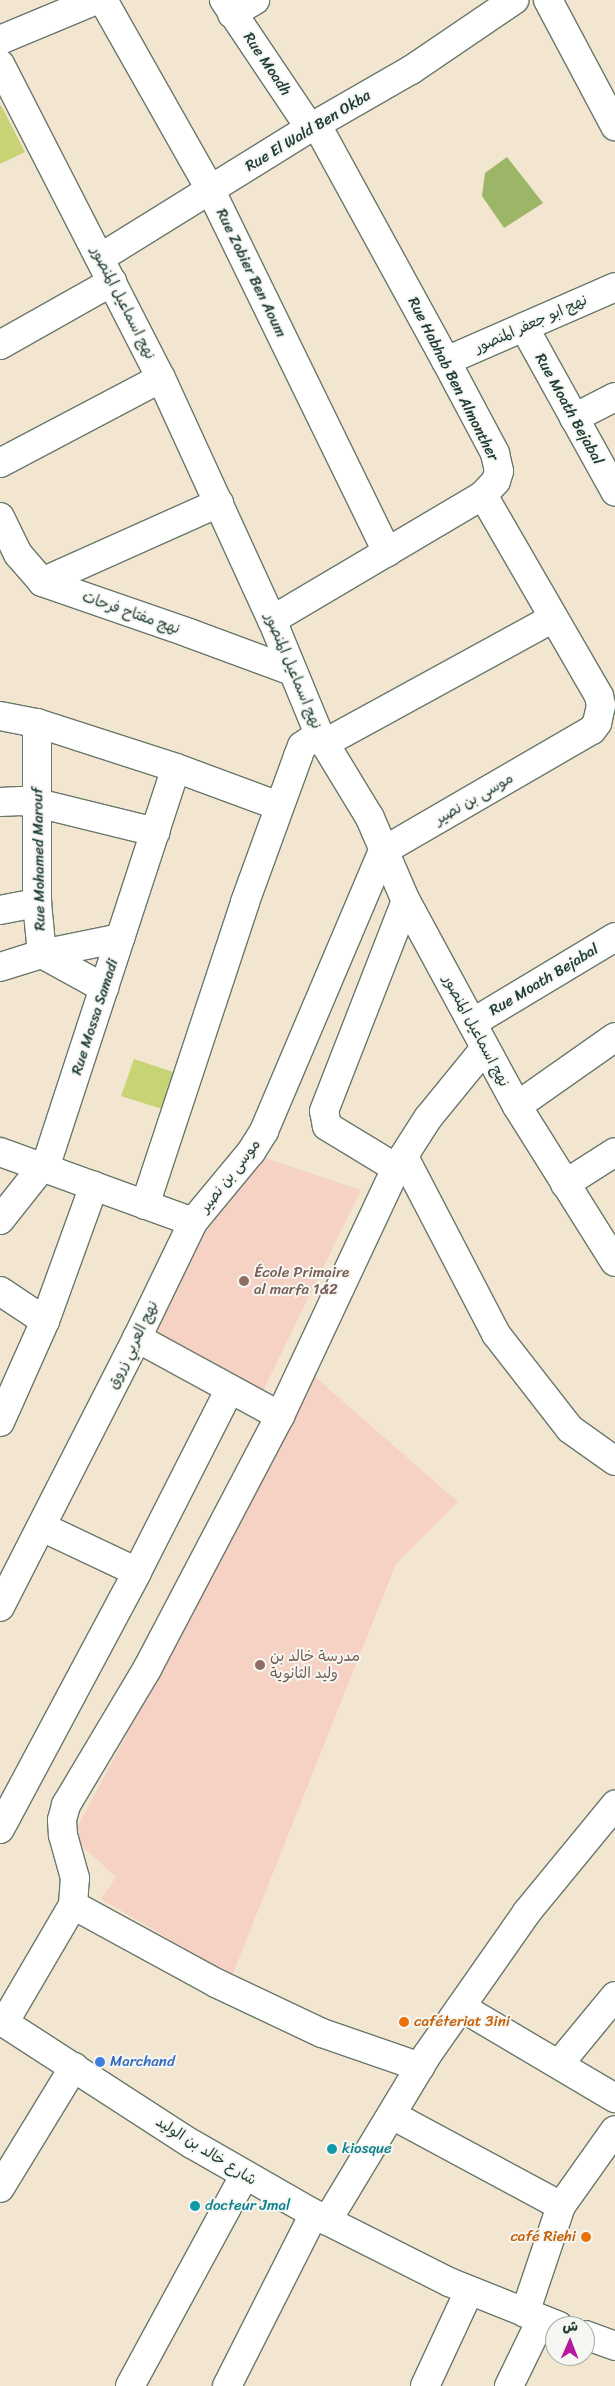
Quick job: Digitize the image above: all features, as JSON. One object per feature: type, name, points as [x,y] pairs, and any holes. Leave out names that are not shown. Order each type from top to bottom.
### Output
[{"type":"street","points":[[0,40],[96,0]]},
{"type":"street","name":"Rue Zobier Ben Aoum","points":[[103,0],[212,191],[387,552]]},
{"type":"street","points":[[228,7],[255,0]]},
{"type":"street","name":"Rue El Wald Ben Okba","points":[[0,345],[106,270],[212,191],[314,126],[411,70],[514,0]]},
{"type":"street","points":[[548,0],[615,126]]},
{"type":"street","name":"Rue Moadh","points":[[228,7],[314,126]]},
{"type":"street","name":"نهج اسماعيل المنصور","points":[[0,64],[161,378],[272,620],[322,739],[370,818],[406,901],[517,1106],[615,1262]]},
{"type":"street","name":"Rue Habhab Ben Almonther","points":[[272,620],[484,495],[496,481],[498,462],[446,361],[314,126]]},
{"type":"street","name":"نهج ابو جعفر المنصور","points":[[446,361],[615,287]]},
{"type":"street","name":"Rue Moath Bejabal","points":[[524,327],[615,491]]},
{"type":"street","points":[[0,463],[161,378]]},
{"type":"street","points":[[574,418],[615,397]]},
{"type":"street","points":[[145,1205],[245,902],[302,746],[322,739],[553,618],[484,495]]},
{"type":"street","points":[[0,517],[18,554],[42,582],[218,503]]},
{"type":"street","name":"نهج مفتاح فرحات","points":[[42,582],[292,671]]},
{"type":"street","name":"موسى بن نصير","points":[[193,1222],[251,1152],[264,1131],[383,851],[584,734],[597,723],[601,705],[599,696],[553,618]]},
{"type":"street","points":[[0,716],[37,722],[176,768],[279,806]]},
{"type":"street","name":"Rue Mohamed Marouf","points":[[37,722],[37,903],[42,954]]},
{"type":"street","points":[[120,938],[176,768]]},
{"type":"street","points":[[0,802],[37,802],[155,832]]},
{"type":"street","points":[[406,901],[324,1111],[327,1126],[400,1162],[496,1334],[570,1429],[615,1461]]},
{"type":"street","points":[[0,910],[37,903]]},
{"type":"street","name":"Rue Mossa Samadi","points":[[0,967],[42,954],[120,938],[44,1168]]},
{"type":"street","name":"Rue Moath Bejabal","points":[[472,1022],[615,938]]},
{"type":"street","points":[[42,954],[104,988]]},
{"type":"street","points":[[517,1106],[615,1037]]},
{"type":"street","points":[[2,2022],[73,1905],[75,1878],[63,1835],[62,1820],[66,1805],[147,1669],[280,1416],[400,1162],[428,1118],[485,1048]]},
{"type":"street","points":[[0,1152],[193,1222]]},
{"type":"street","points":[[565,1184],[615,1152]]},
{"type":"street","points":[[0,1220],[44,1168]]},
{"type":"street","points":[[0,1422],[45,1321],[94,1186]]},
{"type":"street","name":"نهج العربي زروق","points":[[0,1608],[137,1338],[193,1222]]},
{"type":"street","points":[[0,1291],[45,1321]]},
{"type":"street","points":[[137,1338],[280,1416]]},
{"type":"street","points":[[0,1829],[8,1793],[137,1572],[230,1389]]},
{"type":"street","points":[[42,1527],[137,1572]]},
{"type":"street","points":[[227,2386],[320,2218],[392,2115],[460,2007],[526,1912],[615,1805]]},
{"type":"street","points":[[73,1905],[216,1983],[322,2033],[420,2068]]},
{"type":"street","points":[[559,2064],[615,1996]]},
{"type":"street","points":[[460,2007],[615,2098]]},
{"type":"street","name":"شارع خالد بن الوليد","points":[[2,2022],[244,2176],[320,2218],[469,2291],[542,2320]]},
{"type":"street","points":[[0,2188],[74,2067]]},
{"type":"street","points":[[392,2115],[561,2206]]},
{"type":"street","points":[[509,2386],[542,2320],[561,2206],[615,2130]]},
{"type":"street","points":[[130,2386],[244,2176]]},
{"type":"street","points":[[425,2386],[469,2291]]},
{"type":"street","points":[[595,2339],[615,2346]]},
{"type":"shaded area","name":"École Primaire al marfa 1&2","points":[[257,1155],[361,1190],[258,1401],[145,1336],[199,1226]]},
{"type":"shaded area","name":"مدرسة خالد بن وليد الثانوية","points":[[314,1376],[458,1502],[396,1564],[232,1976],[101,1899],[116,1877],[72,1837],[193,1610]]},
{"type":"green space","points":[[0,106],[25,152],[0,164]]},
{"type":"green space","points":[[507,157],[543,203],[504,228],[482,196],[485,173]]},
{"type":"green space","points":[[134,1059],[173,1072],[162,1109],[121,1096]]},
{"type":"place","name":"École Primaire al marfa 1&2","points":[[244,1281]]},
{"type":"place","name":"مدرسة خالد بن وليد الثانوية","points":[[260,1665]]},
{"type":"place","name":"caféteriat 3ini","points":[[404,2022]]},
{"type":"place","name":"Marchand","points":[[100,2062]]},
{"type":"place","name":"kiosque","points":[[332,2149]]},
{"type":"place","name":"docteur Jmal","points":[[195,2206]]},
{"type":"place","name":"café Riehi","points":[[586,2237]]}]
